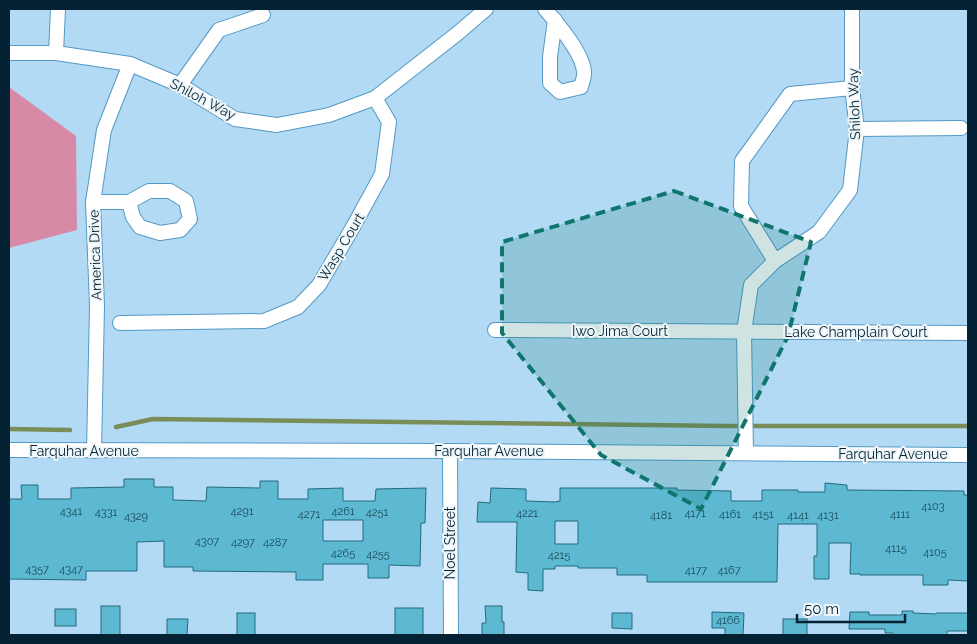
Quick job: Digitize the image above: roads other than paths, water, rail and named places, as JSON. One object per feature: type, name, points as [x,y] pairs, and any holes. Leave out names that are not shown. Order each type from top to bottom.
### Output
[{"type":"street","points":[[56,53],[58,9]]},
{"type":"street","name":"Shiloh Way","points":[[9,53],[56,53],[130,64],[180,85],[235,119],[277,125],[329,116],[375,98],[486,9]]},
{"type":"street","points":[[545,9],[555,20],[578,52],[584,72],[581,87],[560,92],[550,82],[550,57],[555,20]]},
{"type":"street","name":"Shiloh Way","points":[[746,453],[744,332],[751,285],[775,261],[819,232],[850,190],[857,129],[852,88],[852,9]]},
{"type":"street","points":[[180,85],[219,30],[263,15]]},
{"type":"street","name":"America Drive","points":[[94,451],[97,306],[93,202],[104,130],[130,64]]},
{"type":"street","points":[[775,261],[741,206],[742,161],[790,94],[852,88]]},
{"type":"street","name":"Wasp Court","points":[[120,322],[264,321],[298,307],[319,285],[354,227],[382,174],[389,122],[375,98]]},
{"type":"street","points":[[857,129],[961,128]]},
{"type":"street","points":[[93,202],[129,202]]},
{"type":"street","name":"Iwo Jima Court","points":[[495,330],[744,332]]},
{"type":"street","name":"Lake Champlain Court","points":[[744,332],[968,333]]},
{"type":"street","name":"Farquhar Avenue","points":[[9,450],[968,455]]},
{"type":"street","name":"Noel Street","points":[[450,451],[451,635]]},
{"type":"waterway","points":[[116,427],[153,419],[726,426],[968,426]]},
{"type":"waterway","points":[[9,429],[70,430]]}]
